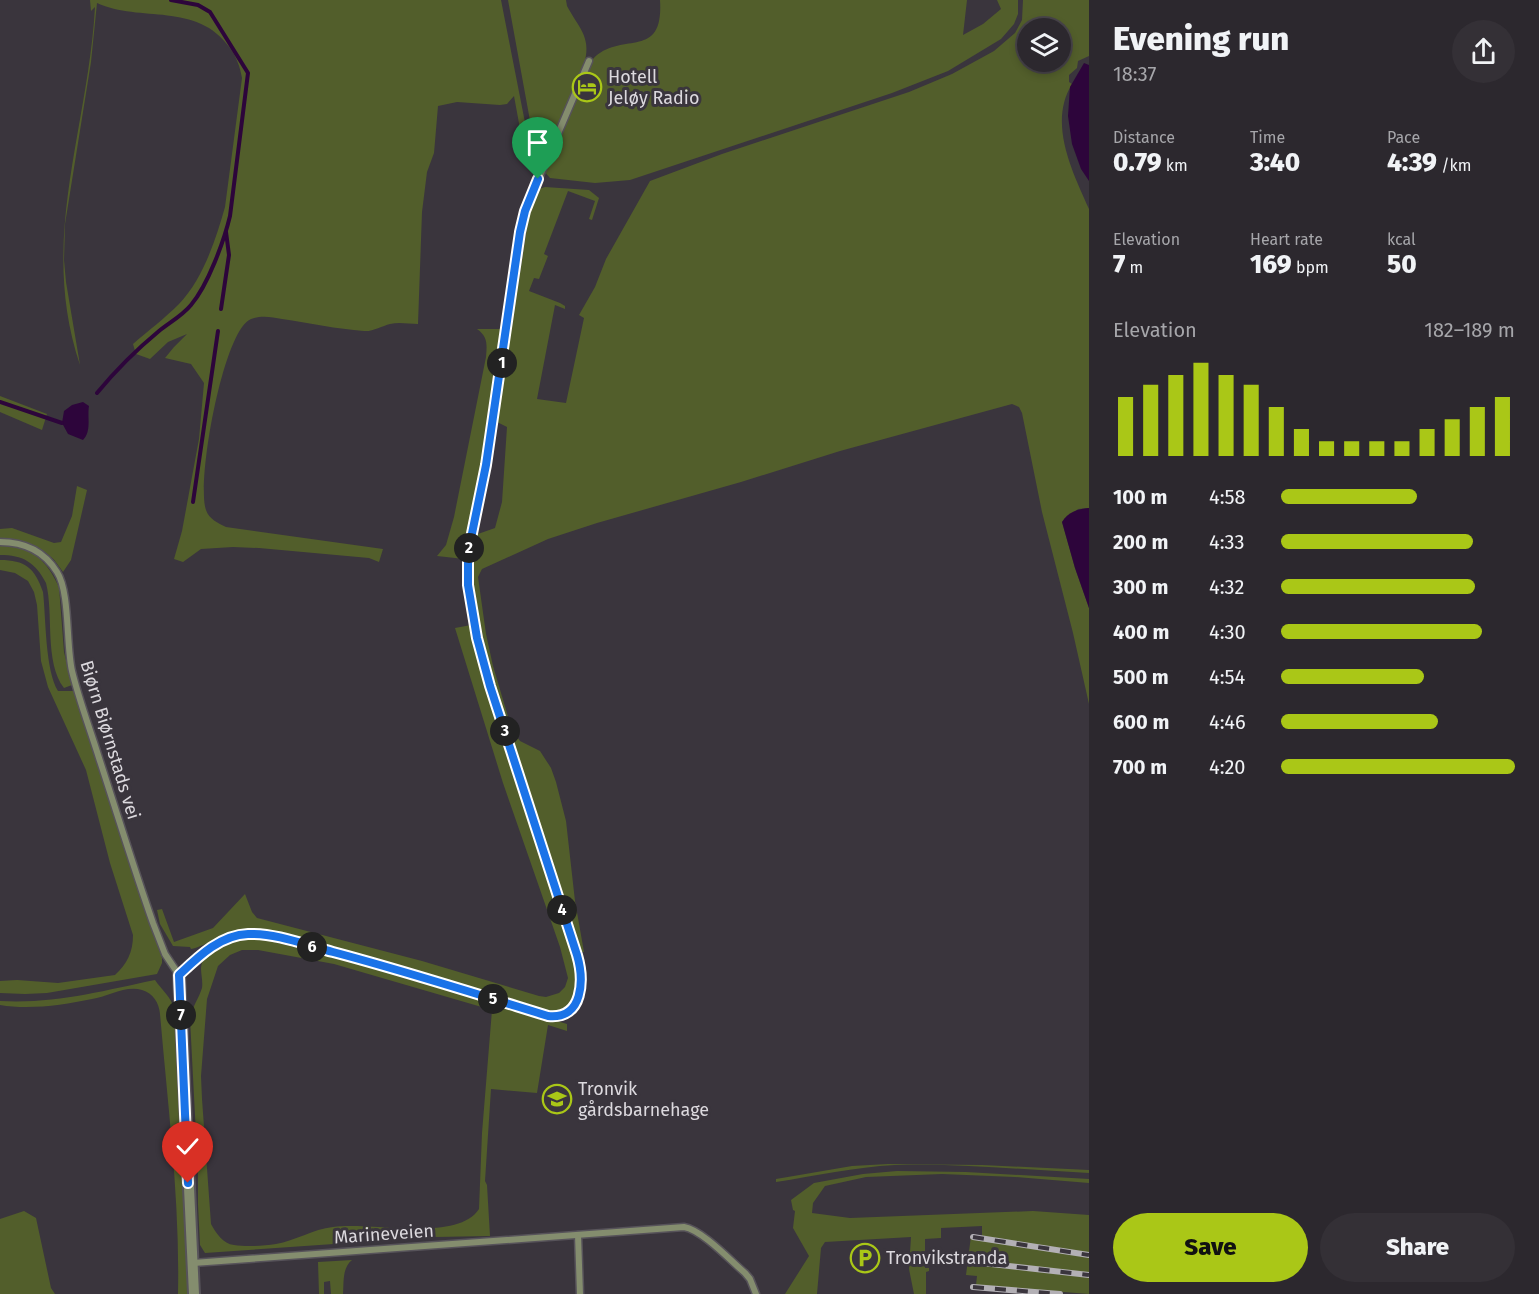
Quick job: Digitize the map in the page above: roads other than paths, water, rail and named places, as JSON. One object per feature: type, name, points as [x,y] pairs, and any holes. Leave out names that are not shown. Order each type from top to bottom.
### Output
[{"type":"street","points":[[194,1294],[179,975],[212,946],[232,937],[248,934],[283,939],[369,962],[548,1016],[558,1017],[571,1009],[580,993],[582,972],[490,686],[477,638],[468,585],[468,553],[486,465],[525,211],[589,61]]},
{"type":"street","name":"Biørn Biørnstads vei","points":[[0,542],[22,544],[37,551],[48,561],[62,581],[68,649],[80,698],[153,923],[165,954],[179,975]]},
{"type":"street","name":"Marineveien","points":[[193,1263],[677,1227],[689,1228],[745,1273],[756,1294]]},
{"type":"street","points":[[578,1235],[580,1294]]},
{"type":"waterway","points":[[97,393],[134,353],[191,305],[215,262],[230,216],[248,73],[210,12],[198,5],[171,0]]},
{"type":"waterway","points":[[221,309],[229,255],[226,232]]},
{"type":"waterway","points":[[193,502],[218,331]]},
{"type":"waterway","points":[[0,402],[62,423]]},
{"type":"railway","points":[[973,1237],[1089,1255]]},
{"type":"railway","points":[[973,1262],[1089,1275]]},
{"type":"railway","points":[[973,1287],[1060,1294]]},
{"type":"place","name":"Hotell Jeløy Radio","points":[[587,87]]},
{"type":"place","name":"Tronvik gårdsbarnehage","points":[[557,1099]]},
{"type":"place","name":"Tronvikstranda","points":[[865,1258]]}]
